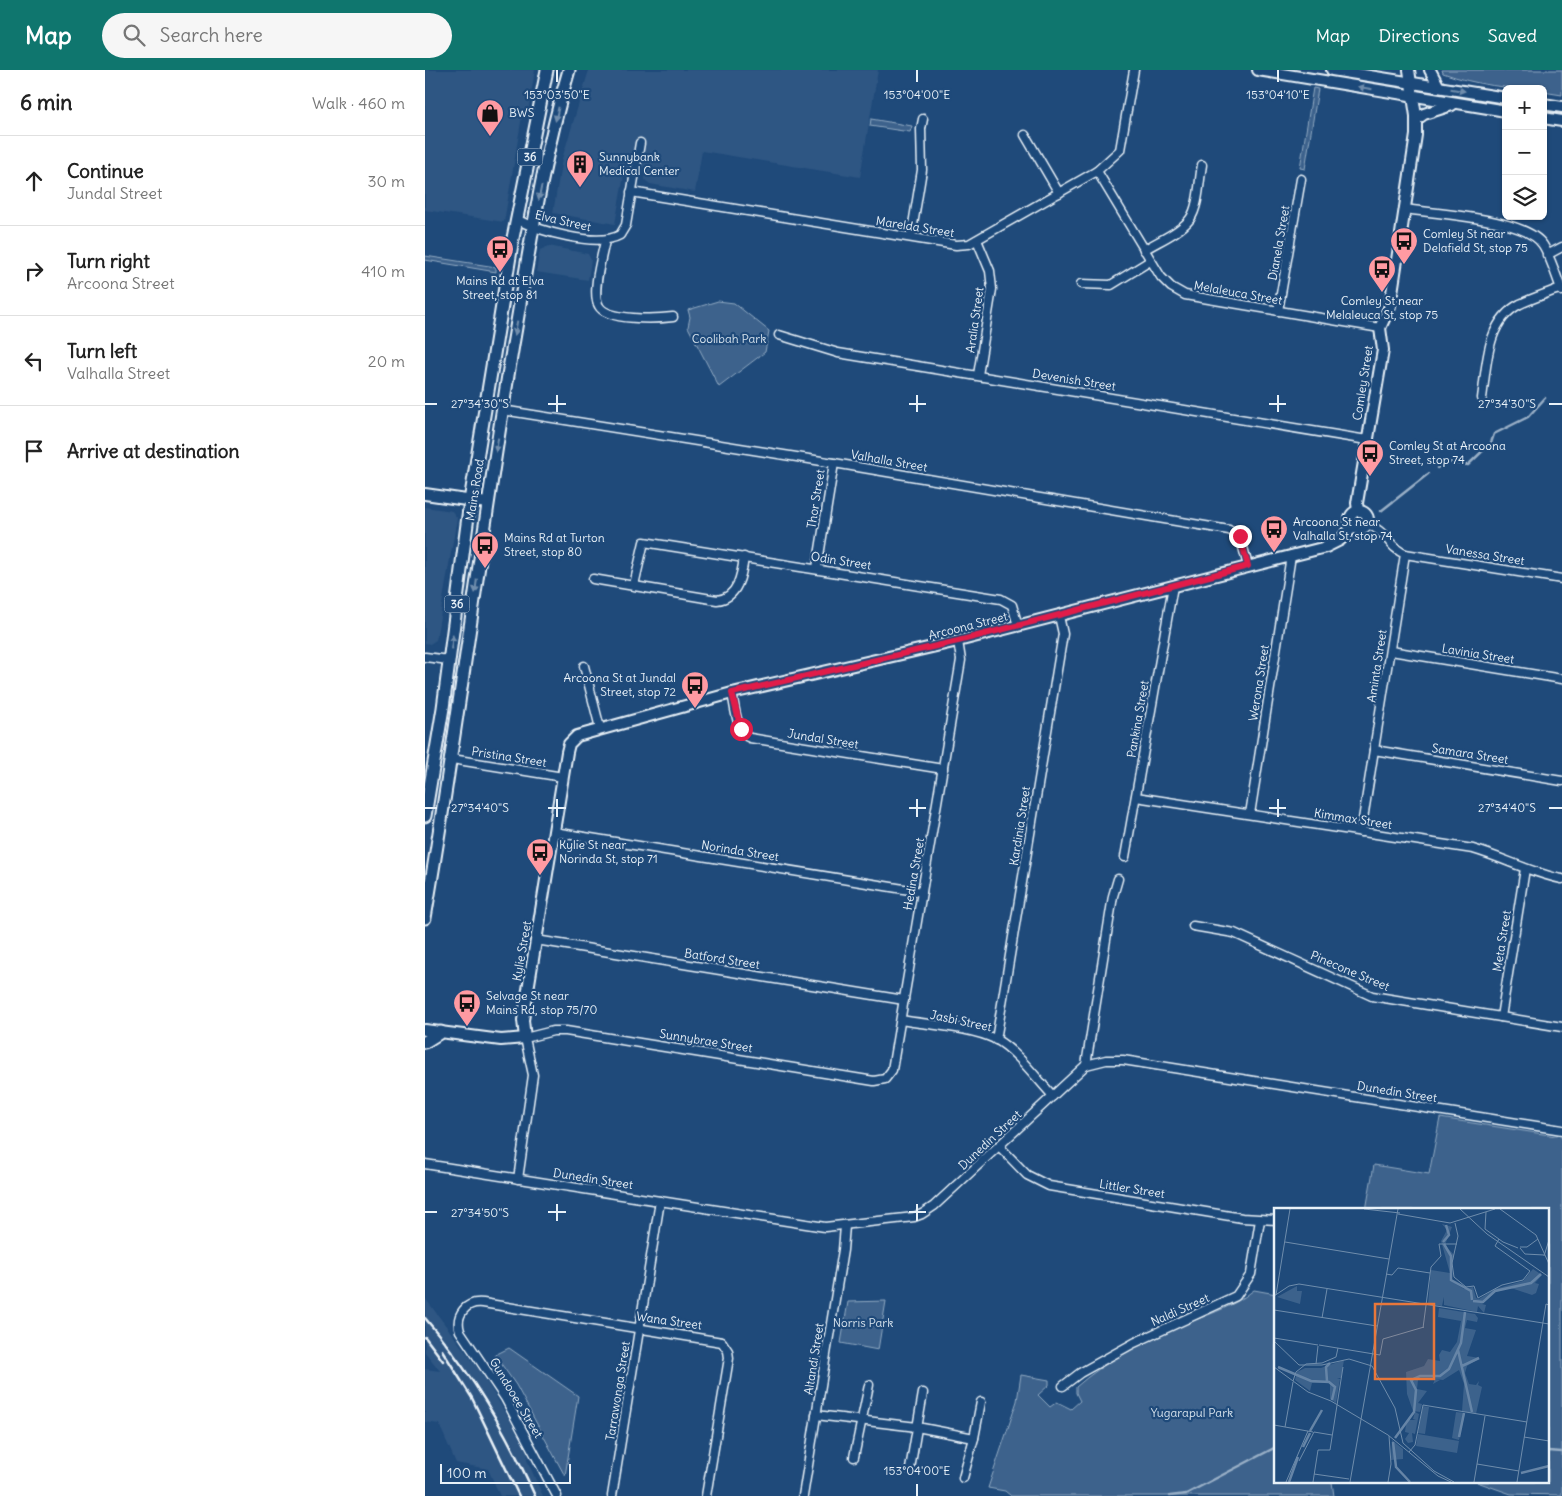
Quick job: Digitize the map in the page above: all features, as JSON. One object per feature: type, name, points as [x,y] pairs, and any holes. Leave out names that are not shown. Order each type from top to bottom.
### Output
[{"type":"main road","name":"Mains Road","points":[[425,816],[443,708],[470,501],[517,219],[547,70]]},
{"type":"main road","name":"Mains Road","points":[[425,918],[452,760],[487,503],[502,410],[533,228],[554,126],[569,70]]},
{"type":"main road","points":[[443,708],[459,710]]},
{"type":"main road","points":[[425,1042],[441,1032]]},
{"type":"street","name":"Marelda Street","points":[[631,192],[956,245],[977,240],[1097,171],[1120,150],[1134,70]]},
{"type":"street","points":[[1258,70],[1502,111]]},
{"type":"street","points":[[1332,70],[1502,97]]},
{"type":"street","points":[[1355,74],[1377,70]]},
{"type":"street","name":"Comley Street","points":[[1358,512],[1357,503],[1383,350],[1380,328],[1390,306],[1417,135],[1409,70]]},
{"type":"street","points":[[1430,70],[1439,88]]},
{"type":"street","points":[[1416,120],[1436,109],[1457,104]]},
{"type":"street","points":[[1547,105],[1562,107]]},
{"type":"street","points":[[911,237],[922,170],[921,129],[923,119]]},
{"type":"street","points":[[1547,119],[1562,121]]},
{"type":"street","points":[[1025,135],[1059,193]]},
{"type":"street","points":[[639,143],[623,232],[617,237],[605,241],[596,292],[598,305],[605,313],[649,319],[673,317]]},
{"type":"street","points":[[1144,250],[1180,228],[1191,218],[1202,165]]},
{"type":"street","name":"Melaleuca Street","points":[[1097,171],[1161,277],[1171,287],[1185,295],[1380,328]]},
{"type":"street","name":"Dianela Street","points":[[1278,311],[1301,179]]},
{"type":"street","points":[[1405,209],[1509,224],[1528,232],[1542,244],[1561,289],[1519,305],[1496,327],[1491,341],[1482,398]]},
{"type":"street","name":"Elva Street","points":[[517,219],[533,228],[605,241]]},
{"type":"street","name":"Aralia Street","points":[[977,240],[990,271],[992,289],[979,376]]},
{"type":"street","points":[[1547,255],[1562,247]]},
{"type":"street","points":[[1081,284],[1111,285],[1150,261]]},
{"type":"street","name":"Devenish Street","points":[[779,335],[838,353],[1367,440]]},
{"type":"street","name":"Valhalla Street","points":[[502,410],[834,463],[1229,530],[1240,536],[1248,566]]},
{"type":"street","name":"Thor Street","points":[[817,568],[834,463]]},
{"type":"street","points":[[425,494],[487,503]]},
{"type":"street","points":[[1358,512],[1366,515],[1367,524],[1361,529],[1353,527],[1350,522],[1350,516],[1358,512]]},
{"type":"street","points":[[1367,524],[1380,530],[1396,548],[1405,554]]},
{"type":"street","name":"Arcoona Street","points":[[582,734],[732,693],[958,641],[1326,547],[1340,540],[1353,527]]},
{"type":"street","name":"Odin Street","points":[[634,585],[644,542],[817,568],[1001,599],[1012,605],[1018,626]]},
{"type":"street","name":"Vanessa Street","points":[[1405,554],[1562,579]]},
{"type":"street","name":"Aminta Street","points":[[1361,832],[1405,554]]},
{"type":"street","name":"Werona Street","points":[[1250,814],[1291,556]]},
{"type":"street","points":[[593,579],[634,585],[663,592],[725,599],[731,596],[739,582],[744,557]]},
{"type":"street","name":"Pankina Street","points":[[1125,857],[1173,586]]},
{"type":"street","name":"Kardinia Street","points":[[996,1040],[1063,634],[1059,616]]},
{"type":"street","name":"Hedina Street","points":[[885,1079],[892,1070],[943,769],[961,660],[958,641]]},
{"type":"street","name":"Lavinia Street","points":[[1391,651],[1562,679]]},
{"type":"street","points":[[425,656],[449,660]]},
{"type":"street","points":[[583,666],[600,728]]},
{"type":"street","name":"Jundal Street","points":[[732,693],[741,729],[746,736],[751,738],[943,769]]},
{"type":"street","name":"Kylie Street","points":[[517,1179],[533,1075],[523,1020],[569,744],[582,734]]},
{"type":"street","name":"Samara Street","points":[[1374,750],[1562,781]]},
{"type":"street","name":"Pristina Street","points":[[452,760],[563,777]]},
{"type":"street","name":"Kimmax Street","points":[[1136,797],[1473,849],[1502,858],[1525,869],[1562,879]]},
{"type":"street","name":"Norinda Street","points":[[555,832],[922,892]]},
{"type":"street","name":"Meta Street","points":[[1501,1017],[1525,869]]},
{"type":"street","points":[[1087,1065],[1113,896],[1118,879]]},
{"type":"street","name":"Pinecone Street","points":[[1193,926],[1234,933],[1372,996],[1562,1028]]},
{"type":"street","name":"Batford Street","points":[[536,940],[904,1000]]},
{"type":"street","name":"Jasbi Street","points":[[901,1020],[981,1034],[996,1040],[1006,1047],[1053,1096]]},
{"type":"street","points":[[425,1030],[501,1040],[525,1038]]},
{"type":"street","name":"Sunnybrae Street","points":[[525,1038],[548,1032],[566,1032],[668,1046],[873,1081],[885,1079]]},
{"type":"street","name":"Dunedin Street","points":[[425,1164],[815,1226],[845,1226],[914,1217],[927,1212],[1087,1065],[1105,1060],[1123,1060],[1562,1130]]},
{"type":"street","name":"Littler Street","points":[[999,1146],[1027,1175],[1049,1186],[1260,1220],[1274,1220]]},
{"type":"street","name":"Tarrawonga Street","points":[[612,1496],[660,1201]]},
{"type":"street","name":"Naldi Street","points":[[1063,1386],[1080,1373],[1134,1342],[1235,1296],[1251,1274],[1260,1220]]},
{"type":"street","name":"Altandi Street","points":[[803,1496],[843,1250],[845,1226]]},
{"type":"street","name":"Wana Street","points":[[461,1313],[468,1305],[483,1303],[721,1342],[728,1351],[729,1362],[706,1496]]},
{"type":"street","name":"Gundooee Street","points":[[461,1313],[458,1322],[460,1331],[505,1398],[557,1496]]},
{"type":"street","points":[[855,1457],[869,1385]]},
{"type":"street","points":[[910,1469],[923,1393]]},
{"type":"street","points":[[963,1478],[981,1402]]},
{"type":"street","points":[[816,1415],[862,1422],[917,1427],[974,1438]]},
{"type":"shaded area","points":[[425,70],[535,70],[528,112],[522,116],[504,222],[425,210]]},
{"type":"shaded area","points":[[589,70],[878,70],[860,177],[702,151],[695,192],[650,184],[645,180],[645,173],[625,170],[615,224],[553,213],[562,159]]},
{"type":"shaded area","points":[[549,246],[588,254],[591,260],[588,280],[536,272],[540,250]]},
{"type":"shaded area","points":[[425,507],[452,511],[457,518],[436,640],[430,644],[425,643]]},
{"type":"shaded area","points":[[425,1298],[480,1371],[507,1415],[528,1453],[527,1460],[543,1496],[500,1496],[488,1469],[456,1463],[439,1424],[425,1422],[425,1369],[440,1371],[425,1352]]},
{"type":"green space","points":[[1442,70],[1562,70],[1562,95],[1547,93],[1547,85],[1502,85],[1502,87],[1443,73]]},
{"type":"green space","points":[[1313,88],[1318,89],[1305,169],[1300,168]]},
{"type":"green space","points":[[871,119],[912,126],[910,132],[870,126]]},
{"type":"green space","points":[[425,256],[496,267],[496,272],[425,260]]},
{"type":"green space","name":"Coolibah Park","points":[[718,301],[734,303],[769,331],[765,352],[719,387],[688,327],[690,317],[688,310]]},
{"type":"green space","points":[[1440,1118],[1562,1137],[1562,1495],[1511,1494],[1483,1484],[1549,1484],[1549,1208],[1366,1208],[1374,1165],[1429,1174]]},
{"type":"green space","name":"Yugarapul Park","points":[[1254,1290],[1274,1294],[1274,1484],[1332,1484],[1334,1496],[1011,1496],[1005,1491],[988,1488],[1017,1401],[1021,1375],[1049,1380],[1049,1385],[1038,1395],[1050,1407],[1057,1402],[1071,1409],[1080,1401],[1076,1393],[1076,1387],[1111,1361],[1162,1334],[1245,1297]]},
{"type":"green space","name":"Norris Park","points":[[886,1301],[878,1350],[841,1343],[848,1302]]},
{"type":"green space","points":[[509,1348],[578,1396],[565,1476],[516,1385],[495,1355]]},
{"type":"waterway","points":[[1437,468],[1448,462],[1468,465],[1491,443],[1494,434],[1528,417],[1545,398]]},
{"type":"waterway","points":[[1381,511],[1428,474]]},
{"type":"waterway","points":[[1170,1496],[1186,1494],[1274,1448]]},
{"type":"waterway","points":[[1549,1451],[1562,1452]]},
{"type":"railway","points":[[425,1318],[458,1360],[487,1403],[535,1496]]},
{"type":"railway","points":[[425,1337],[443,1361]]},
{"type":"railway","points":[[442,1350],[472,1398],[519,1496]]},
{"type":"place","name":"BWS","points":[[490,137]]},
{"type":"place","name":"Sunnybank Medical Center","points":[[580,188]]},
{"type":"place","name":"Comley St near Delafield St, stop 75","points":[[1404,265]]},
{"type":"place","name":"Mains Rd at Elva Street, stop 81","points":[[500,273]]},
{"type":"place","name":"Comley St near Melaleuca St, stop 75","points":[[1382,293]]},
{"type":"place","name":"Comley St at Arcoona Street, stop 74","points":[[1370,477]]},
{"type":"place","name":"Arcoona St near Valhalla St, stop 74","points":[[1274,553]]},
{"type":"place","name":"Mains Rd at Turton Street, stop 80","points":[[485,569]]},
{"type":"place","name":"Arcoona St at Jundal Street, stop 72","points":[[695,709]]},
{"type":"place","name":"Kylie St near Norinda St, stop 71","points":[[540,876]]},
{"type":"place","name":"Selvage St near Mains Rd, stop 75/70","points":[[467,1027]]},
{"type":"route","points":[[741,729],[732,693],[958,641],[1248,566],[1240,536]]}]
